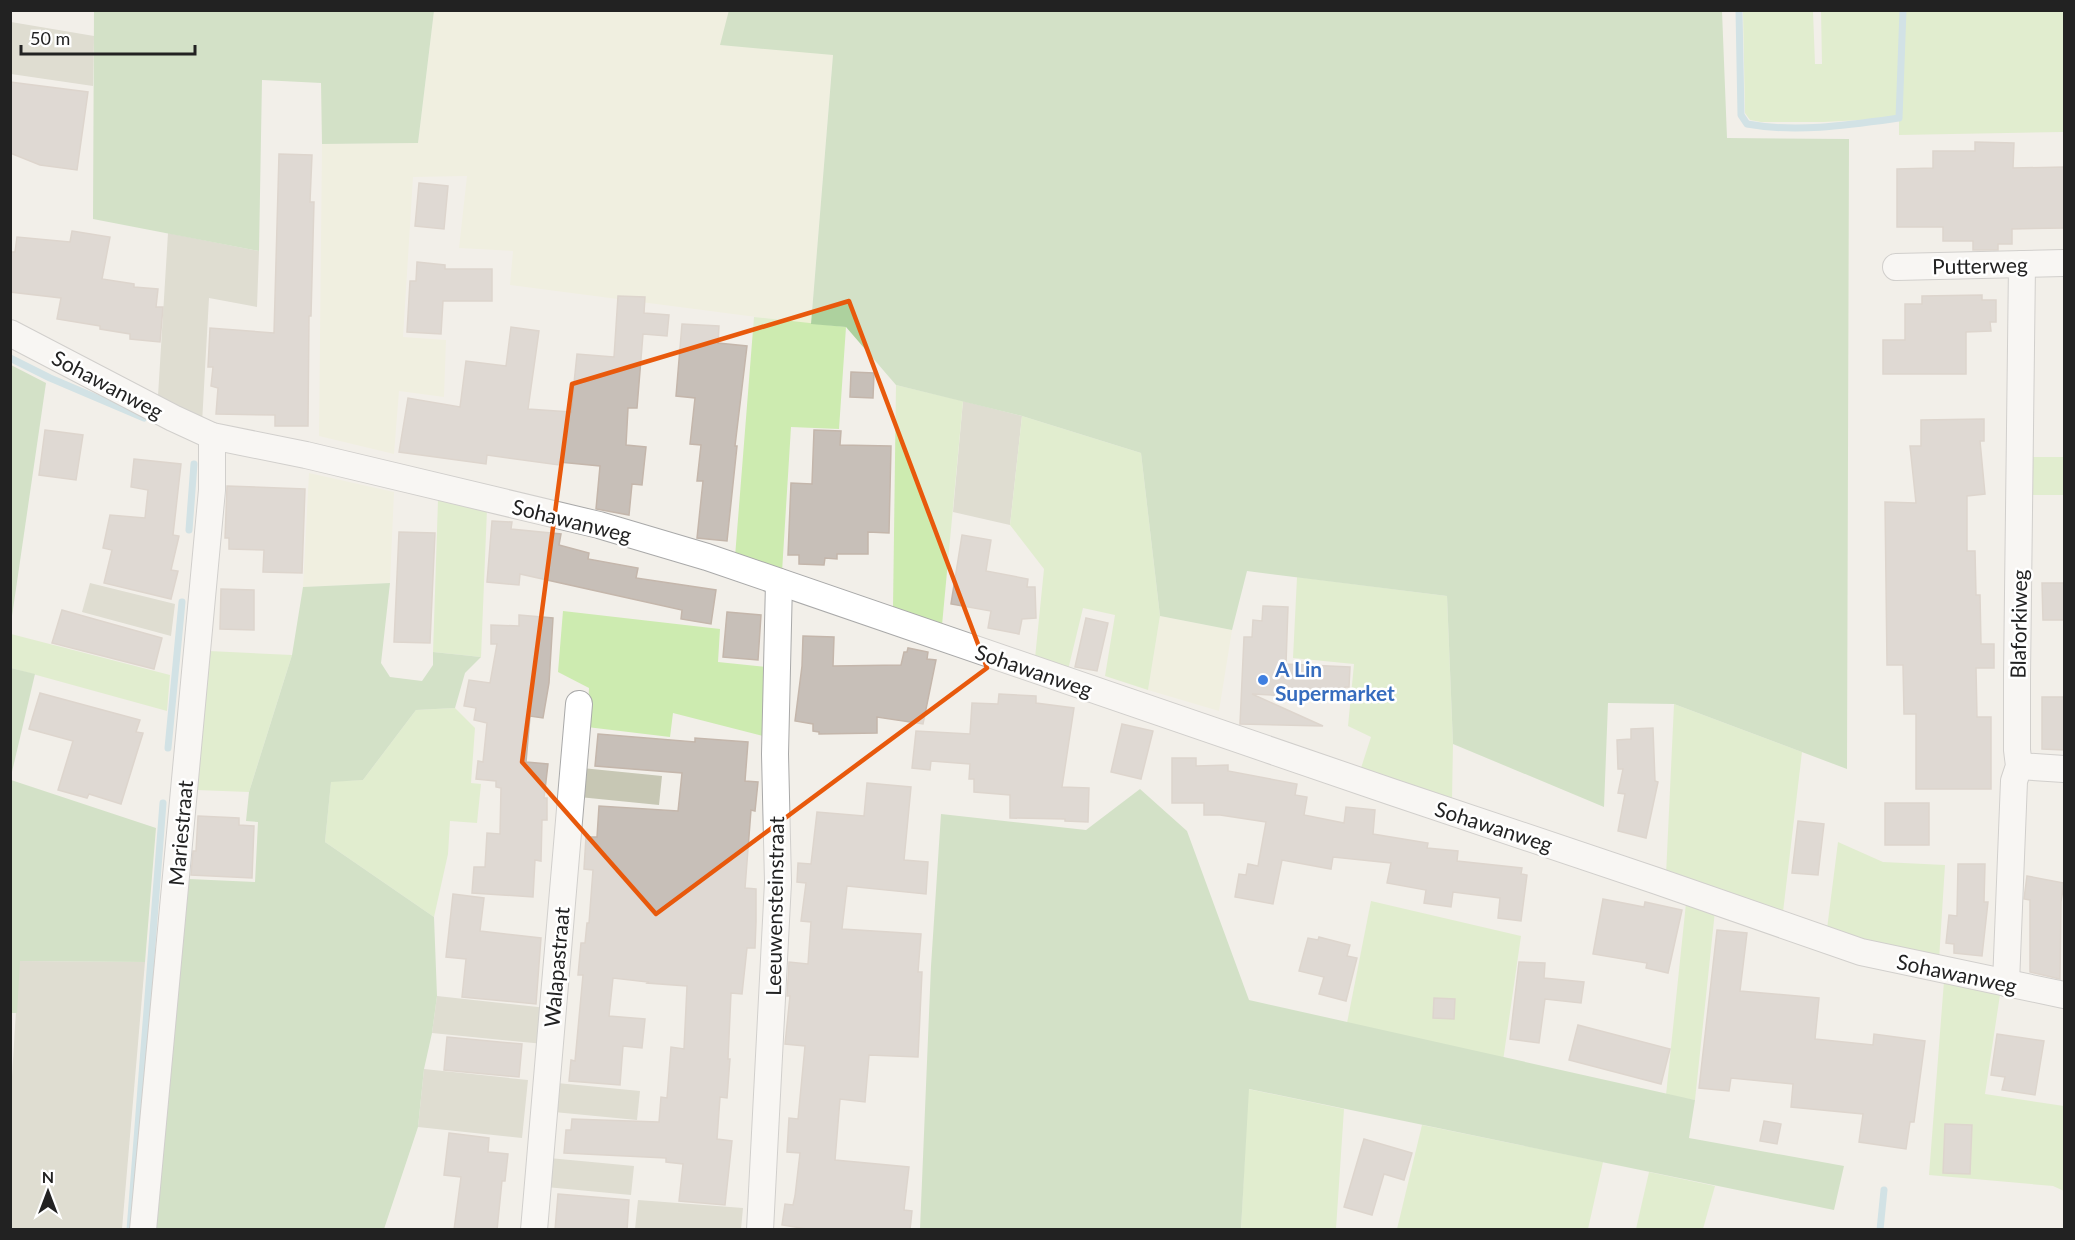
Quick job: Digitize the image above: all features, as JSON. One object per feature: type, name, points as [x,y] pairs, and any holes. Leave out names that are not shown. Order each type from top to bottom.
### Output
[{"type":"street","name":"Putterweg","points":[[1896,267],[2064,263]]},
{"type":"street","name":"Blaforkiweg","points":[[2006,983],[2014,781],[2019,766],[2017,676],[2022,264]]},
{"type":"street","name":"Sohawanweg","points":[[10,333],[212,436],[306,455],[599,525],[707,557],[1861,952],[2064,995]]},
{"type":"street","name":"Mariestraat","points":[[143,1230],[212,490],[212,436]]},
{"type":"street","name":"Leeuwensteinstraat","points":[[760,1230],[778,882],[775,754],[779,582]]},
{"type":"street","name":"Walapastraat","points":[[534,1230],[579,704]]},
{"type":"street","points":[[2019,766],[2064,769]]},
{"type":"highlighted area","points":[[849,301],[987,668],[656,914],[522,762],[572,384]]},
{"type":"shaded area","points":[[434,11],[729,11],[721,45],[833,54],[811,324],[510,285],[513,251],[459,248],[467,176],[413,177],[403,337],[446,340],[444,397],[399,391],[394,454],[319,436],[322,144],[418,143]]},
{"type":"shaded area","points":[[11,22],[94,36],[93,86],[11,74]]},
{"type":"shaded area","points":[[168,233],[259,251],[257,307],[209,298],[202,423],[158,396]]},
{"type":"shaded area","points":[[963,401],[1022,416],[1010,525],[953,512]]},
{"type":"shaded area","points":[[309,473],[394,492],[390,583],[303,587]]},
{"type":"shaded area","points":[[90,583],[175,604],[171,636],[82,612]]},
{"type":"shaded area","points":[[1160,616],[1232,630],[1219,711],[1148,690]]},
{"type":"shaded area","points":[[582,768],[662,776],[659,805],[579,797]]},
{"type":"shaded area","points":[[19,961],[145,962],[122,1229],[11,1230],[10,1110]]},
{"type":"shaded area","points":[[437,996],[547,1008],[544,1044],[432,1033]]},
{"type":"shaded area","points":[[424,1069],[528,1080],[522,1138],[418,1127]]},
{"type":"shaded area","points":[[557,1083],[640,1091],[637,1120],[554,1112]]},
{"type":"shaded area","points":[[549,1158],[634,1166],[631,1195],[546,1187]]},
{"type":"shaded area","points":[[638,1200],[743,1208],[741,1229],[635,1229]]},
{"type":"green space","points":[[729,10],[1722,11],[1727,138],[1849,139],[1847,769],[1674,704],[1608,703],[1604,807],[1453,744],[1447,596],[1247,571],[1232,630],[1160,616],[1141,453],[1022,416],[896,385],[846,327],[811,324],[833,55],[720,45]]},
{"type":"green space","points":[[94,11],[434,11],[418,143],[322,144],[321,83],[262,80],[259,251],[93,219]]},
{"type":"green space","points":[[1743,11],[1813,11],[1815,64],[1822,64],[1821,11],[2064,11],[2064,132],[1899,135],[1899,118],[1824,122],[1750,120],[1745,113]]},
{"type":"green space","points":[[754,317],[846,327],[839,429],[791,427],[782,572],[735,557]]},
{"type":"green space","points":[[11,365],[46,383],[11,623]]},
{"type":"green space","points":[[896,385],[963,401],[942,625],[893,609]]},
{"type":"green space","points":[[1022,416],[1141,453],[1160,616],[1148,690],[1105,676],[1115,615],[1083,608],[1068,670],[1035,658],[1044,569],[1010,525]]},
{"type":"green space","points":[[2027,457],[2064,457],[2064,495],[2027,495]]},
{"type":"green space","points":[[438,500],[487,509],[481,657],[433,652]]},
{"type":"green space","points":[[1297,577],[1447,596],[1453,744],[1452,800],[1361,768],[1371,737],[1348,726],[1354,664],[1293,658]]},
{"type":"green space","points":[[390,583],[381,663],[390,677],[422,681],[433,665],[433,652],[481,657],[465,673],[455,708],[416,710],[363,780],[331,782],[325,842],[434,917],[437,996],[424,1069],[418,1127],[384,1229],[155,1228],[189,879],[255,882],[258,822],[246,821],[249,792],[292,655],[303,587]]},
{"type":"green space","points":[[563,611],[720,629],[718,662],[766,667],[763,736],[673,713],[670,737],[587,727],[589,688],[558,672]]},
{"type":"green space","points":[[11,634],[170,675],[167,711],[11,668]]},
{"type":"green space","points":[[209,651],[292,655],[249,792],[196,790]]},
{"type":"green space","points":[[10,668],[35,674],[11,776]]},
{"type":"green space","points":[[1674,704],[1802,752],[1783,912],[1666,875]]},
{"type":"green space","points":[[455,708],[475,728],[471,783],[481,784],[477,823],[450,821],[448,854],[434,917],[325,842],[331,781],[363,780],[416,710]]},
{"type":"green space","points":[[11,780],[156,828],[145,962],[20,961],[17,1013],[10,1013]]},
{"type":"green space","points":[[1140,789],[1187,831],[1249,1000],[1695,1100],[1689,1138],[1844,1166],[1834,1210],[1249,1089],[1241,1229],[920,1229],[931,966],[941,814],[1086,830]]},
{"type":"green space","points":[[1838,842],[1883,862],[1945,865],[1939,960],[1873,946],[1827,929]]},
{"type":"green space","points":[[1371,901],[1521,936],[1503,1061],[1347,1023]]},
{"type":"green space","points":[[1686,903],[1715,911],[1695,1100],[1666,1095]]},
{"type":"green space","points":[[1944,981],[2000,995],[1985,1094],[2064,1106],[2064,1191],[2053,1186],[1929,1175]]},
{"type":"green space","points":[[1248,1089],[1344,1109],[1336,1229],[1241,1230]]},
{"type":"green space","points":[[1422,1125],[1603,1162],[1588,1229],[1397,1229]]},
{"type":"green space","points":[[1649,1172],[1715,1186],[1703,1229],[1636,1229]]},
{"type":"building","points":[[10,82],[88,92],[77,170],[40,165],[10,153]]},
{"type":"building","points":[[1975,142],[2014,143],[2013,168],[2064,167],[2064,228],[2012,229],[2012,244],[1998,244],[1998,250],[1973,250],[1973,241],[1943,241],[1943,227],[1897,227],[1897,169],[1933,168],[1933,151],[1975,151]]},
{"type":"building","points":[[279,154],[312,155],[310,202],[314,202],[311,316],[309,316],[308,426],[275,426],[275,415],[216,414],[218,388],[211,386],[213,367],[208,367],[210,328],[274,333]]},
{"type":"building","points":[[419,183],[448,186],[444,229],[415,226]]},
{"type":"building","points":[[72,231],[110,237],[102,279],[134,284],[134,287],[158,289],[156,307],[163,307],[160,342],[130,339],[130,334],[57,319],[61,298],[10,292],[10,252],[15,252],[17,237],[70,242]]},
{"type":"building","points":[[417,262],[445,265],[445,269],[492,269],[492,301],[443,301],[441,334],[407,332],[410,281],[416,281]]},
{"type":"building","points":[[1982,295],[1982,300],[1996,300],[1996,322],[1990,322],[1991,331],[1966,332],[1966,374],[1883,374],[1883,340],[1905,340],[1905,304],[1922,304],[1922,296]]},
{"type":"building","points":[[618,296],[645,297],[644,313],[669,315],[667,336],[643,334],[637,408],[628,408],[626,445],[646,447],[642,485],[632,484],[629,515],[596,509],[600,466],[559,462],[559,465],[487,455],[486,464],[399,452],[408,398],[460,407],[466,361],[506,366],[511,327],[539,331],[528,409],[571,412],[577,354],[614,357]]},
{"type":"building","points":[[682,324],[719,326],[718,343],[747,346],[727,541],[697,538],[703,481],[697,481],[701,445],[690,444],[695,398],[676,396]]},
{"type":"building","points":[[851,372],[874,373],[873,398],[850,397]]},
{"type":"building","points":[[1984,419],[1984,441],[1980,441],[1985,494],[1967,496],[1967,551],[1975,551],[1976,595],[1980,595],[1981,644],[1994,644],[1994,668],[1976,668],[1977,717],[1991,717],[1991,789],[1916,789],[1916,714],[1904,714],[1903,665],[1887,665],[1885,502],[1916,503],[1910,446],[1921,446],[1921,420]]},
{"type":"building","points":[[45,430],[83,435],[76,480],[39,475]]},
{"type":"building","points":[[814,430],[841,431],[840,445],[891,446],[889,533],[868,532],[868,554],[837,554],[837,559],[825,558],[824,565],[799,564],[799,555],[788,555],[791,483],[812,484]]},
{"type":"building","points":[[134,459],[181,464],[173,535],[179,536],[171,570],[178,571],[171,599],[104,583],[112,550],[103,548],[110,515],[145,518],[148,490],[131,487]]},
{"type":"building","points":[[227,486],[305,489],[302,573],[263,572],[264,550],[229,549],[229,538],[225,538]]},
{"type":"building","points":[[492,521],[512,522],[511,529],[561,534],[559,545],[589,553],[588,559],[638,568],[636,578],[716,590],[711,624],[681,619],[682,610],[520,574],[519,585],[487,582]]},
{"type":"building","points":[[399,532],[435,533],[430,643],[394,642]]},
{"type":"building","points":[[962,535],[991,540],[986,571],[1028,579],[1027,587],[1035,587],[1036,618],[1022,619],[1019,634],[988,628],[991,611],[951,604]]},
{"type":"building","points":[[2042,583],[2064,583],[2064,620],[2043,620]]},
{"type":"building","points":[[221,589],[254,590],[254,630],[220,629]]},
{"type":"building","name":"A Lin Supermarket","points":[[1263,606],[1288,607],[1286,664],[1350,667],[1349,687],[1345,687],[1344,699],[1252,694],[1323,726],[1240,724],[1244,637],[1252,637],[1253,620],[1262,621]]},
{"type":"building","points":[[62,610],[162,638],[154,669],[52,643]]},
{"type":"building","points":[[727,612],[761,615],[758,660],[723,657]]},
{"type":"building","points":[[519,615],[553,618],[549,683],[543,718],[530,716],[526,762],[548,764],[544,798],[547,798],[547,820],[542,820],[541,861],[535,860],[533,897],[472,893],[474,867],[485,867],[487,833],[500,834],[501,788],[496,787],[496,781],[476,779],[478,761],[483,762],[487,723],[474,720],[476,708],[464,706],[469,680],[490,683],[497,644],[491,644],[491,625],[519,626]]},
{"type":"building","points":[[1086,618],[1108,623],[1097,671],[1075,667]]},
{"type":"building","points":[[803,636],[834,637],[833,666],[901,665],[904,652],[907,652],[908,648],[928,652],[927,659],[936,660],[923,724],[877,717],[877,733],[819,734],[813,731],[813,724],[795,721],[802,666]]},
{"type":"building","points":[[40,693],[140,720],[136,732],[143,733],[121,804],[89,794],[87,798],[58,790],[73,741],[29,729]]},
{"type":"building","points":[[999,694],[1036,696],[1036,703],[1074,708],[1062,787],[1089,788],[1088,822],[1065,821],[1065,819],[1010,818],[1010,795],[974,792],[974,779],[969,779],[970,764],[931,761],[930,770],[912,768],[916,731],[970,734],[972,703],[998,704]]},
{"type":"building","points":[[2042,697],[2064,697],[2064,750],[2042,749]]},
{"type":"building","points":[[1122,724],[1153,731],[1141,779],[1111,772]]},
{"type":"building","points":[[1653,728],[1655,781],[1658,782],[1646,838],[1618,831],[1625,794],[1618,793],[1623,769],[1618,769],[1617,740],[1631,739],[1631,729]]},
{"type":"building","points":[[598,734],[695,742],[695,738],[748,742],[745,781],[758,782],[755,811],[751,810],[745,888],[756,889],[755,948],[747,948],[742,994],[731,993],[727,1098],[720,1097],[717,1139],[732,1141],[725,1205],[679,1201],[683,1164],[666,1162],[666,1158],[564,1153],[566,1130],[571,1130],[572,1119],[659,1122],[661,1097],[667,1098],[671,1047],[684,1049],[687,986],[613,978],[609,1016],[645,1019],[642,1048],[623,1046],[620,1085],[569,1081],[571,1060],[575,1061],[583,975],[578,975],[581,943],[585,943],[587,923],[589,923],[593,870],[584,869],[586,837],[597,837],[599,806],[678,811],[682,773],[595,766]]},
{"type":"building","points":[[1172,758],[1196,758],[1196,766],[1228,765],[1228,771],[1297,784],[1295,795],[1307,797],[1304,815],[1344,823],[1346,807],[1375,810],[1373,834],[1428,843],[1427,848],[1458,851],[1457,861],[1522,868],[1521,874],[1527,875],[1521,921],[1498,918],[1500,898],[1453,892],[1451,907],[1424,903],[1426,890],[1387,883],[1391,863],[1333,857],[1331,869],[1282,860],[1273,904],[1235,897],[1239,874],[1246,875],[1248,864],[1258,866],[1266,822],[1204,815],[1204,803],[1172,803]]},
{"type":"building","points":[[867,783],[911,787],[904,860],[928,862],[926,894],[847,886],[842,929],[921,934],[918,972],[922,972],[918,1057],[869,1055],[865,1102],[840,1099],[835,1160],[909,1167],[904,1210],[912,1211],[910,1230],[813,1230],[782,1225],[785,1204],[793,1205],[795,1196],[800,1153],[787,1152],[789,1118],[798,1119],[805,1046],[785,1044],[790,996],[787,996],[789,962],[808,964],[811,922],[801,921],[806,883],[797,882],[798,863],[811,864],[817,812],[864,816]]},
{"type":"building","points":[[1885,803],[1929,803],[1929,845],[1885,845]]},
{"type":"building","points":[[198,816],[239,818],[239,825],[254,826],[252,878],[191,875],[193,851],[196,851]]},
{"type":"building","points":[[1798,821],[1824,824],[1818,875],[1792,873]]},
{"type":"building","points":[[1958,864],[1985,864],[1984,902],[1988,902],[1982,956],[1954,953],[1954,944],[1946,943],[1949,915],[1957,916]]},
{"type":"building","points":[[2027,876],[2064,883],[2061,902],[2060,979],[2030,972],[2030,900],[2024,899]]},
{"type":"building","points":[[453,894],[484,898],[480,931],[541,938],[536,1004],[462,997],[466,959],[446,957]]},
{"type":"building","points":[[1603,899],[1644,907],[1645,902],[1682,910],[1668,973],[1646,968],[1647,963],[1593,954]]},
{"type":"building","points":[[1717,930],[1747,933],[1740,991],[1819,998],[1815,1039],[1873,1045],[1874,1034],[1925,1041],[1914,1122],[1910,1122],[1906,1149],[1859,1142],[1863,1114],[1791,1107],[1793,1084],[1731,1078],[1729,1091],[1699,1088]]},
{"type":"building","points":[[1319,937],[1350,945],[1347,956],[1357,958],[1346,1001],[1319,994],[1324,977],[1299,971],[1308,938],[1318,940]]},
{"type":"building","points":[[1519,962],[1545,963],[1544,978],[1584,982],[1581,1003],[1545,999],[1539,1043],[1510,1039]]},
{"type":"building","points":[[1434,998],[1455,999],[1454,1019],[1433,1018]]},
{"type":"building","points":[[1578,1025],[1670,1049],[1661,1084],[1569,1060]]},
{"type":"building","points":[[1997,1034],[2044,1041],[2035,1095],[2002,1090],[2005,1077],[1991,1075]]},
{"type":"building","points":[[447,1037],[522,1044],[519,1077],[444,1070]]},
{"type":"building","points":[[1764,1121],[1781,1124],[1777,1144],[1760,1141]]},
{"type":"building","points":[[1945,1124],[1972,1125],[1970,1174],[1943,1173]]},
{"type":"building","points":[[449,1133],[489,1138],[488,1152],[508,1154],[505,1181],[502,1181],[497,1230],[454,1230],[461,1177],[444,1175]]},
{"type":"building","points":[[1364,1139],[1412,1153],[1404,1180],[1384,1174],[1372,1215],[1344,1207]]},
{"type":"building","points":[[558,1194],[629,1200],[627,1230],[555,1230]]},
{"type":"waterway","points":[[1739,10],[1741,115],[1747,124],[1784,128],[1842,125],[1899,118],[1903,10]]},
{"type":"waterway","points":[[10,358],[50,378],[144,418]]},
{"type":"waterway","points":[[189,530],[194,464]]},
{"type":"waterway","points":[[168,748],[182,602]]},
{"type":"waterway","points":[[130,1230],[163,803]]},
{"type":"waterway","points":[[1880,1230],[1884,1190]]},
{"type":"place","name":"A Lin Supermarket","points":[[1263,680]]}]
